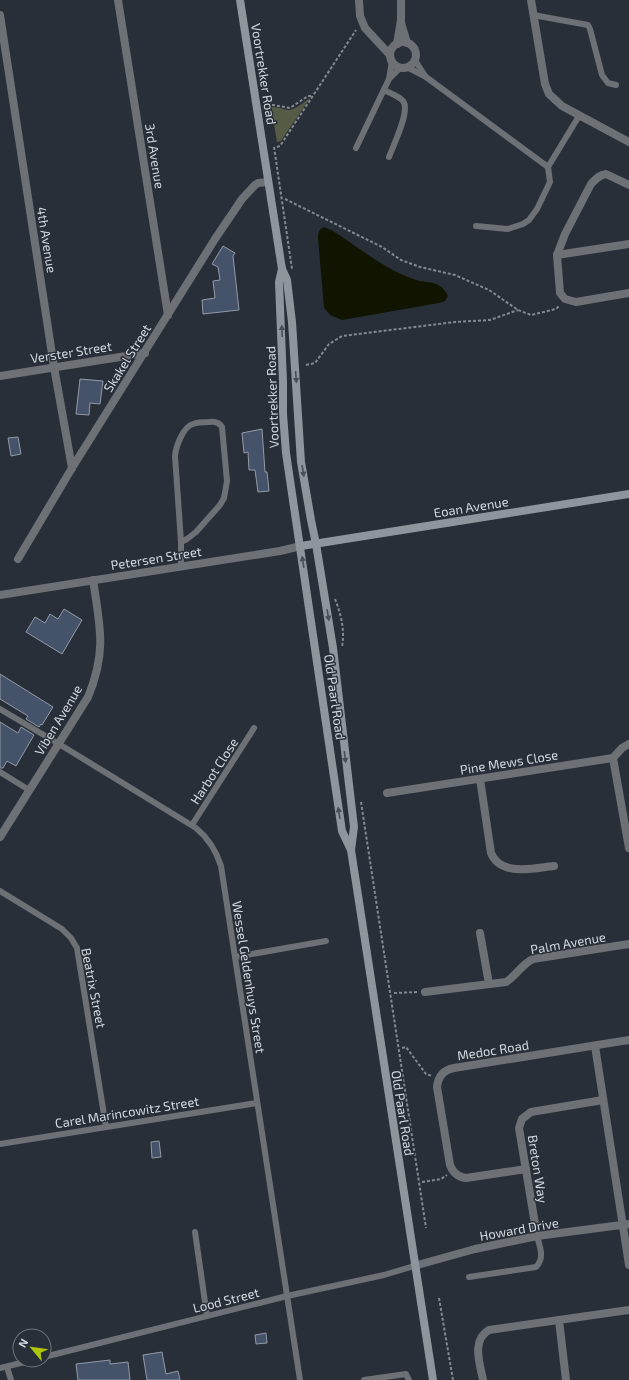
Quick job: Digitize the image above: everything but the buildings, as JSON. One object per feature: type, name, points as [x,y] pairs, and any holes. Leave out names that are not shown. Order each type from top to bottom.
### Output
[{"type":"main road","name":"Voortrekker Road","points":[[240,0],[282,269],[287,280],[292,322],[301,462],[316,544]]},
{"type":"main road","name":"Voortrekker Road","points":[[282,269],[279,282],[284,382],[283,414],[286,453],[300,546]]},
{"type":"main road","name":"Eoan Avenue","points":[[316,544],[629,494]]},
{"type":"main road","name":"Petersen Street","points":[[300,546],[316,544]]},
{"type":"main road","name":"Old Paarl Road","points":[[316,544],[333,648],[354,827],[351,850],[414,1266],[433,1380]]},
{"type":"main road","name":"Old Paarl Road","points":[[300,546],[342,831],[351,850]]},
{"type":"street","name":"3rd Avenue","points":[[118,0],[168,315]]},
{"type":"street","points":[[359,0],[360,16],[363,23],[369,33],[397,66],[404,67],[413,63],[415,60],[416,56],[414,48],[407,43],[396,45],[377,41]]},
{"type":"street","points":[[391,58],[391,51],[396,45],[401,20],[401,0]]},
{"type":"street","points":[[531,0],[545,84],[549,94],[562,106],[629,142]]},
{"type":"street","name":"4th Avenue","points":[[0,15],[54,367],[72,468]]},
{"type":"street","points":[[401,20],[407,43]]},
{"type":"street","points":[[629,185],[606,174],[597,178],[591,184],[565,234],[556,255],[560,293],[565,299],[576,302],[629,293]]},
{"type":"street","name":"Skakel Street","points":[[18,559],[72,468],[215,239],[242,199],[255,185],[258,183],[268,182]]},
{"type":"street","points":[[556,255],[629,244]]},
{"type":"street","name":"Verster Street","points":[[0,376],[145,353]]},
{"type":"street","name":"Petersen Street","points":[[0,595],[280,551],[300,546]]},
{"type":"street","name":"Viben Avenue","points":[[0,838],[88,697],[97,671],[100,650],[101,628],[94,580]]},
{"type":"street","points":[[629,744],[622,748],[613,758],[629,848]]},
{"type":"street","name":"Pine Mews Close","points":[[387,793],[613,758]]},
{"type":"street","points":[[480,779],[491,853],[496,862],[505,868],[514,869],[554,866]]},
{"type":"street","points":[[480,932],[489,984]]},
{"type":"street","name":"Palm Avenue","points":[[425,992],[508,981],[525,964],[533,959],[629,944]]},
{"type":"street","name":"Medoc Road","points":[[438,1079],[443,1072],[450,1069],[629,1040]]},
{"type":"street","points":[[595,1046],[603,1100],[626,1224],[629,1265]]},
{"type":"street","points":[[438,1079],[437,1087],[452,1171],[458,1176],[466,1178],[526,1169]]},
{"type":"street","name":"Breton Way","points":[[537,1236],[519,1128],[520,1123],[524,1116],[531,1112],[603,1100]]},
{"type":"street","name":"Howard Drive","points":[[414,1266],[475,1249],[537,1236],[626,1224]]},
{"type":"street","points":[[483,1380],[478,1349],[480,1339],[483,1334],[490,1330],[629,1310]]},
{"type":"street","points":[[559,1320],[566,1380]]},
{"type":"lane","points":[[533,15],[588,25],[602,75],[608,83],[616,85]]},
{"type":"lane","points":[[390,79],[391,58]]},
{"type":"lane","points":[[415,60],[426,77]]},
{"type":"lane","points":[[356,148],[390,79],[404,67],[426,77],[548,167]]},
{"type":"lane","points":[[384,90],[402,100],[405,103],[406,109],[389,157]]},
{"type":"lane","points":[[476,226],[508,229],[523,224],[529,220],[537,210],[550,182],[548,167],[579,116]]},
{"type":"lane","points":[[181,542],[196,532],[220,505],[224,498],[227,481],[222,427],[218,422],[214,421],[193,424],[188,428],[178,442],[176,448],[175,456],[181,542],[181,566]]},
{"type":"lane","name":"Wessel Geldenhuys Street","points":[[0,710],[192,825],[211,843],[218,856],[221,866],[300,1380]]},
{"type":"lane","name":"Harbot Close","points":[[192,825],[254,728]]},
{"type":"lane","points":[[0,772],[30,790]]},
{"type":"lane","name":"Beatrix Street","points":[[0,891],[62,929],[71,938],[77,948],[106,1127]]},
{"type":"lane","points":[[235,957],[326,941]]},
{"type":"lane","name":"Carel Marincowitz Street","points":[[0,1144],[257,1103]]},
{"type":"lane","points":[[196,1232],[207,1316]]},
{"type":"lane","points":[[469,1277],[536,1267],[542,1254],[537,1236]]},
{"type":"lane","name":"Lood Street","points":[[52,1355],[287,1296],[384,1275],[414,1266]]},
{"type":"lane","points":[[0,1368],[12,1366]]},
{"type":"lane","points":[[7,1367],[10,1380]]},
{"type":"lane","points":[[364,1380],[406,1374],[409,1380]]},
{"type":"path","points":[[277,147],[280,146],[357,29]]},
{"type":"path","points":[[267,105],[290,108],[308,96],[313,96]]},
{"type":"path","points":[[285,200],[382,247],[400,260],[420,267],[455,275],[489,290],[518,310],[530,315],[556,309],[565,299]]},
{"type":"path","points":[[306,365],[316,363],[329,344],[342,336],[448,323],[490,320],[518,310]]},
{"type":"path","points":[[333,594],[340,613],[344,637],[342,649]]},
{"type":"path","points":[[361,802],[426,1228]]},
{"type":"path","points":[[394,993],[425,992]]},
{"type":"path","points":[[402,1048],[406,1047],[426,1074],[438,1079]]},
{"type":"path","points":[[422,1182],[441,1179],[452,1171]]},
{"type":"path","points":[[439,1298],[453,1380]]},
{"type":"shaded area","points":[[310,98],[281,141],[277,142],[271,107],[290,110],[299,106]]},
{"type":"shaded area","points":[[324,227],[333,231],[394,271],[416,280],[442,287],[448,296],[445,301],[439,303],[342,320],[330,315],[324,308],[318,238],[319,231]]}]
